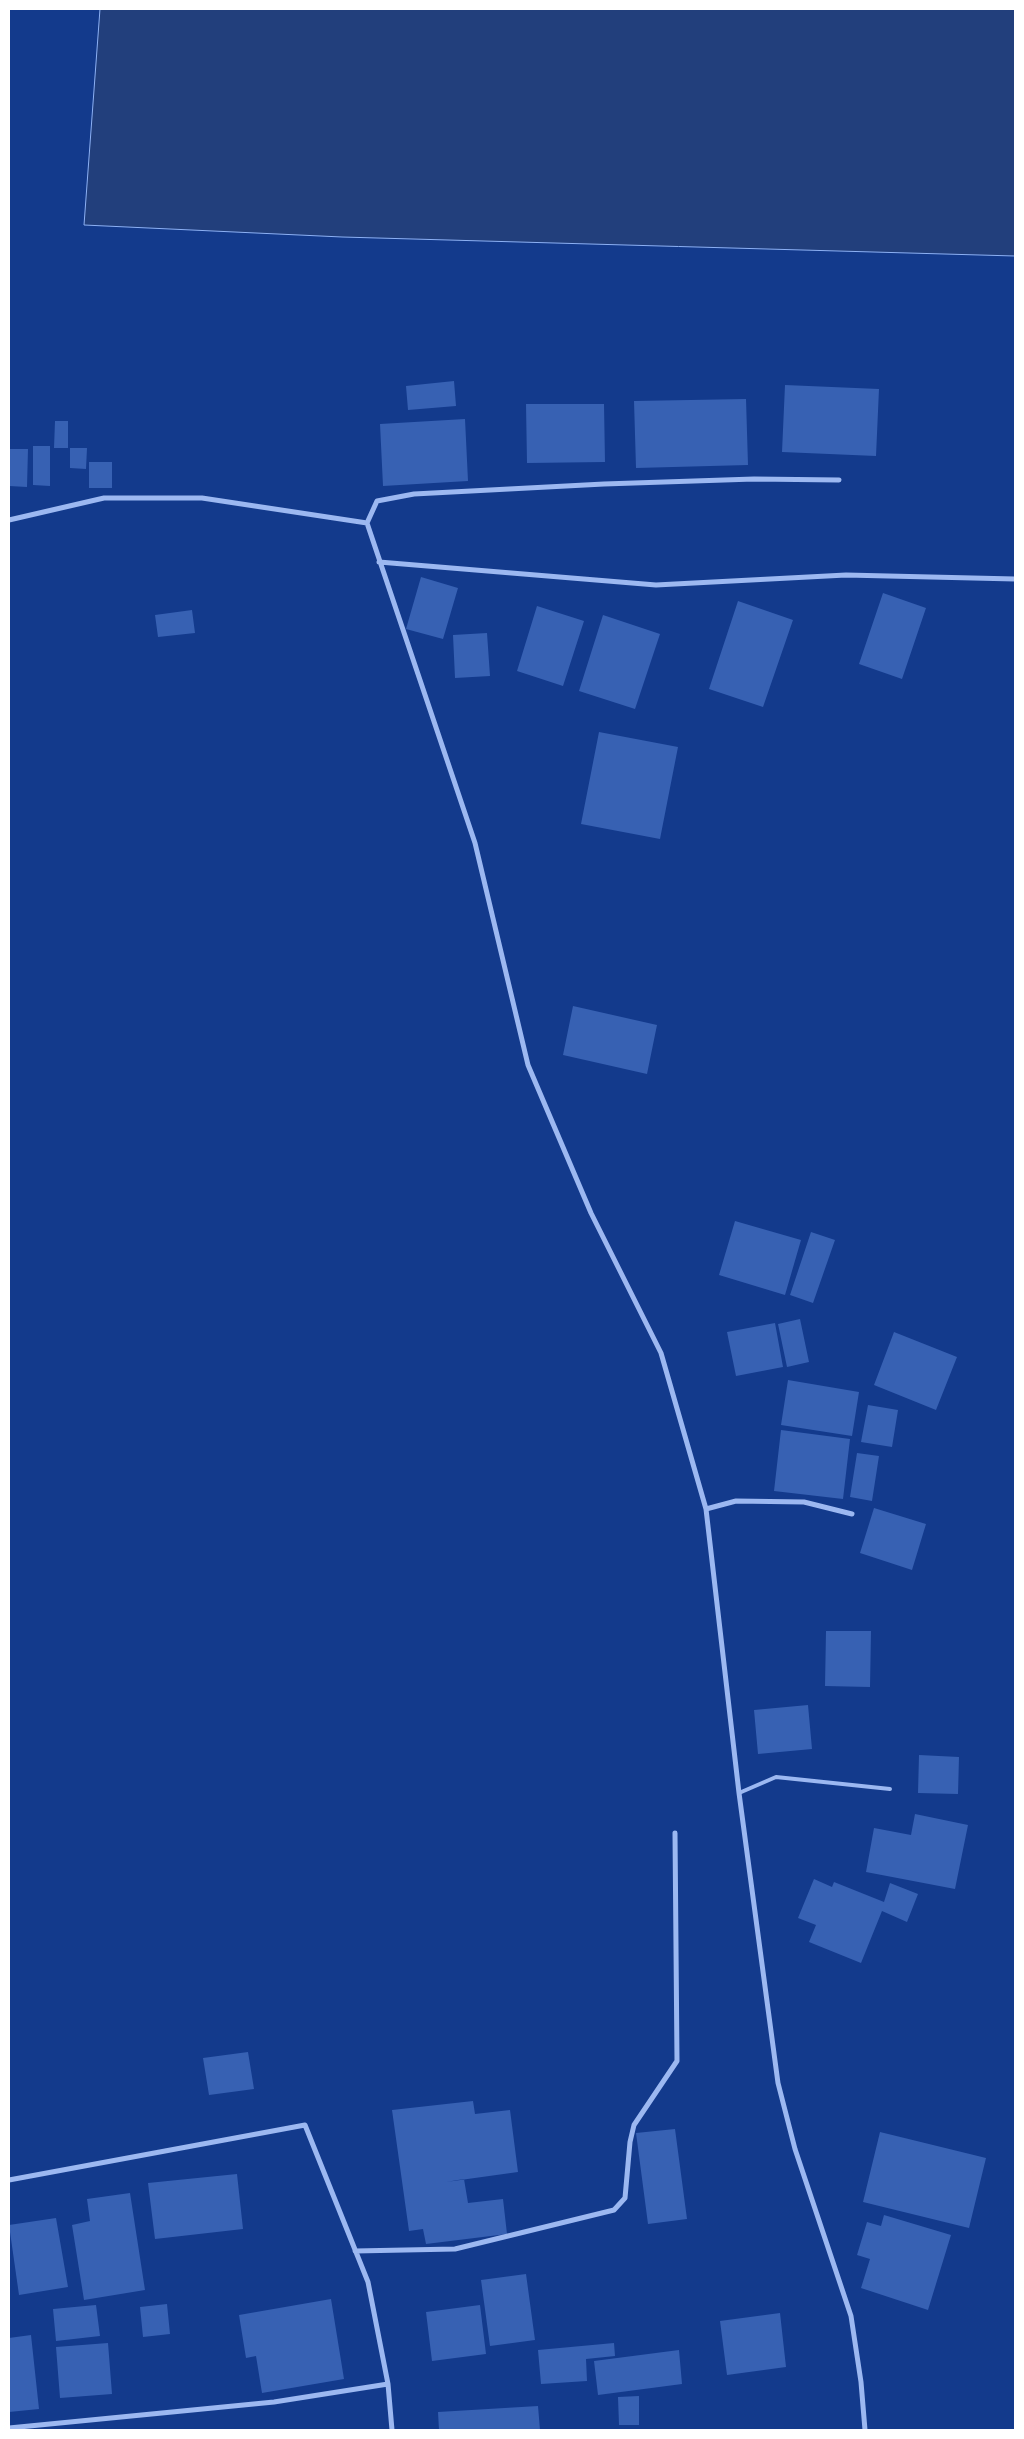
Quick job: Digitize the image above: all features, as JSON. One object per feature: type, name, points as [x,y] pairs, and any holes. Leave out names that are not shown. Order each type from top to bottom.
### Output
[{"type":"street","points":[[838,480],[754,478],[414,494],[378,501],[367,523],[475,843],[528,1065],[591,1214],[661,1353],[706,1508],[739,1793],[778,2083],[795,2149],[851,2316],[861,2382],[865,2430]]},
{"type":"street","points":[[9,520],[104,498],[202,498],[367,523]]},
{"type":"street","points":[[379,562],[656,585],[846,575],[1015,579]]},
{"type":"street","points":[[706,1508],[736,1501],[804,1502],[852,1514]]},
{"type":"street","points":[[355,2250],[455,2249],[614,2210],[625,2198],[630,2142],[634,2125],[677,2061],[675,1834]]},
{"type":"street","points":[[9,2180],[305,2125],[368,2282],[388,2384],[392,2430]]},
{"type":"street","points":[[9,2428],[274,2402],[388,2384]]},
{"type":"lane","points":[[739,1793],[776,1777],[890,1789]]},
{"type":"water","points":[[100,9],[1015,9],[1015,256],[342,237],[84,225]]},
{"type":"building","points":[[454,381],[456,406],[408,410],[406,386]]},
{"type":"building","points":[[785,385],[879,389],[876,456],[782,452]]},
{"type":"building","points":[[746,399],[748,465],[636,468],[634,401]]},
{"type":"building","points":[[526,404],[604,404],[605,462],[527,463]]},
{"type":"building","points":[[465,419],[468,481],[383,486],[380,424]]},
{"type":"building","points":[[55,421],[68,421],[68,448],[54,448]]},
{"type":"building","points":[[33,446],[50,446],[50,486],[33,485]]},
{"type":"building","points":[[70,448],[87,448],[86,469],[70,468]]},
{"type":"building","points":[[9,449],[28,449],[27,487],[9,486]]},
{"type":"building","points":[[89,462],[112,462],[112,488],[89,488]]},
{"type":"building","points":[[421,577],[458,588],[443,639],[406,629]]},
{"type":"building","points":[[883,593],[926,608],[902,679],[859,664]]},
{"type":"building","points":[[738,601],[793,620],[763,707],[709,689]]},
{"type":"building","points":[[537,606],[584,621],[563,686],[517,671]]},
{"type":"building","points":[[192,610],[195,633],[158,637],[155,615]]},
{"type":"building","points":[[603,615],[660,634],[635,709],[579,691]]},
{"type":"building","points":[[487,633],[490,676],[455,678],[453,635]]},
{"type":"building","points":[[599,732],[678,747],[660,839],[581,824]]},
{"type":"building","points":[[573,1006],[657,1025],[647,1074],[563,1055]]},
{"type":"building","points":[[735,1221],[801,1240],[785,1295],[719,1275]]},
{"type":"building","points":[[811,1232],[835,1240],[813,1303],[790,1295]]},
{"type":"building","points":[[800,1319],[809,1362],[787,1367],[778,1324]]},
{"type":"building","points":[[775,1323],[783,1367],[736,1376],[727,1332]]},
{"type":"building","points":[[894,1332],[957,1357],[936,1410],[874,1385]]},
{"type":"building","points":[[788,1380],[859,1392],[852,1436],[781,1425]]},
{"type":"building","points":[[868,1405],[898,1410],[892,1447],[861,1442]]},
{"type":"building","points":[[781,1430],[850,1439],[843,1499],[774,1491]]},
{"type":"building","points":[[857,1453],[879,1456],[872,1501],[850,1497]]},
{"type":"building","points":[[874,1508],[926,1524],[912,1570],[860,1553]]},
{"type":"building","points":[[826,1631],[871,1631],[870,1687],[825,1686]]},
{"type":"building","points":[[808,1705],[812,1749],[758,1754],[754,1710]]},
{"type":"building","points":[[919,1755],[959,1757],[958,1794],[918,1793]]},
{"type":"building","points":[[915,1814],[968,1825],[955,1889],[866,1872],[874,1828],[911,1835]]},
{"type":"building","points":[[814,1879],[832,1887],[834,1882],[884,1902],[890,1883],[918,1894],[907,1922],[882,1911],[861,1963],[809,1942],[816,1925],[798,1918]]},
{"type":"building","points":[[248,2052],[254,2089],[209,2095],[203,2058]]},
{"type":"building","points":[[473,2101],[475,2114],[510,2110],[518,2172],[464,2179],[468,2203],[503,2199],[507,2234],[426,2244],[423,2229],[409,2231],[392,2110]]},
{"type":"building","points":[[675,2129],[687,2219],[648,2224],[636,2133]]},
{"type":"building","points":[[880,2132],[986,2158],[969,2228],[863,2202]]},
{"type":"building","points":[[237,2174],[243,2229],[155,2239],[148,2183]]},
{"type":"building","points":[[130,2193],[145,2290],[84,2300],[72,2225],[90,2221],[87,2199]]},
{"type":"building","points":[[884,2215],[951,2235],[928,2310],[861,2288],[870,2259],[857,2255],[867,2222],[881,2226]]},
{"type":"building","points":[[56,2218],[68,2287],[19,2295],[9,2225]]},
{"type":"building","points":[[526,2274],[535,2340],[490,2346],[481,2280]]},
{"type":"building","points":[[331,2299],[344,2379],[262,2393],[256,2356],[246,2358],[239,2315]]},
{"type":"building","points":[[167,2304],[170,2334],[143,2337],[140,2307]]},
{"type":"building","points":[[96,2305],[100,2336],[56,2341],[53,2309]]},
{"type":"building","points":[[480,2305],[486,2354],[432,2361],[426,2312]]},
{"type":"building","points":[[780,2313],[786,2367],[727,2375],[720,2321]]},
{"type":"building","points":[[31,2335],[39,2409],[9,2412],[9,2338]]},
{"type":"building","points":[[108,2343],[112,2394],[60,2398],[56,2347]]},
{"type":"building","points":[[614,2343],[615,2356],[586,2359],[587,2381],[541,2384],[538,2350]]},
{"type":"building","points":[[679,2350],[682,2384],[598,2395],[594,2361]]},
{"type":"building","points":[[639,2396],[639,2425],[619,2425],[618,2397]]},
{"type":"building","points":[[538,2406],[540,2430],[439,2430],[438,2412]]}]
